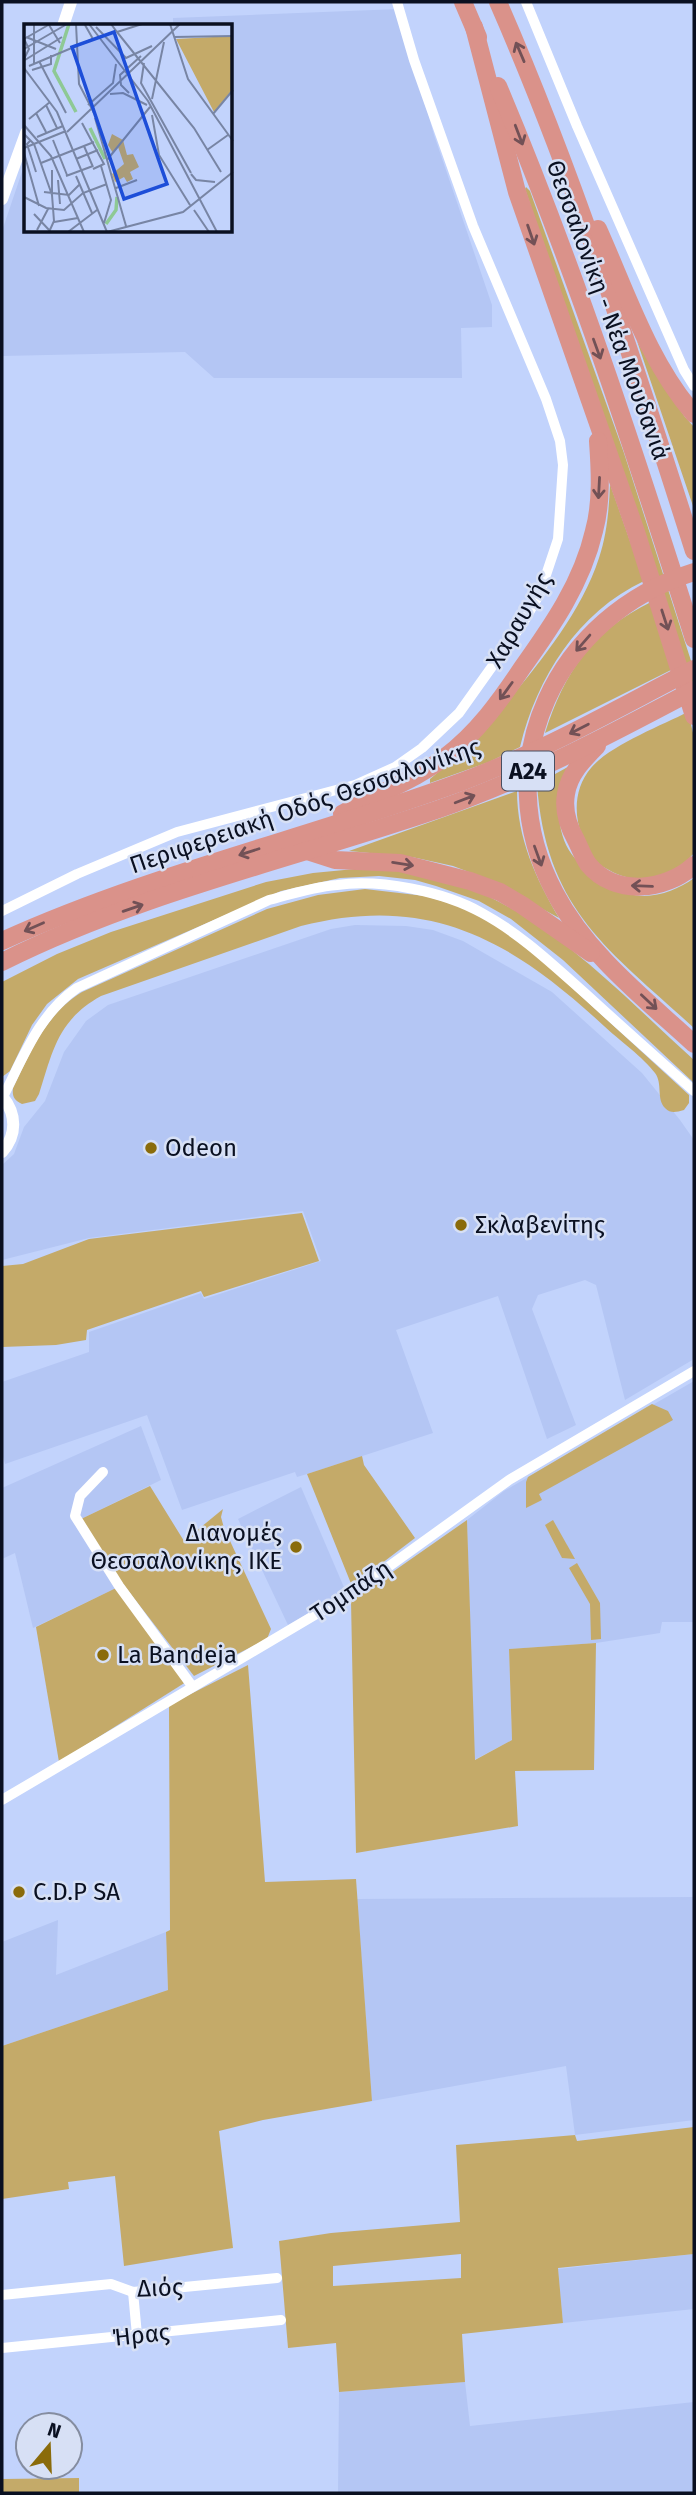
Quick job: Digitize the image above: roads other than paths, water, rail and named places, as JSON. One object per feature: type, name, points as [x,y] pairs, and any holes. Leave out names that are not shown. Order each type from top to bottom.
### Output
[{"type":"highway","name":"Θεσσαλονίκη - Νέα Μουδανιά","points":[[463,2],[557,234],[629,438],[694,639]]},
{"type":"highway","name":"Θεσσαλονίκη - Νέα Μουδανιά","points":[[498,2],[547,115],[573,184],[577,204],[607,285],[694,551]]},
{"type":"highway","points":[[474,27],[517,192],[636,531],[694,716]]},
{"type":"highway","points":[[573,184],[587,204],[653,352],[684,403],[694,414]]},
{"type":"highway","points":[[314,831],[356,805],[423,772],[461,744],[492,711],[539,645],[577,582],[595,529],[599,478],[597,420]]},
{"type":"highway","name":"Α24","points":[[694,572],[664,584],[617,610],[568,661],[541,713],[529,764],[528,816],[533,844],[543,870],[569,916],[603,960],[694,1044]]},
{"type":"highway","name":"Περιφερειακή Οδός Θεσσαλονίκης","points":[[2,941],[108,898],[443,788],[541,748],[694,669]]},
{"type":"highway","name":"Περιφερειακή Οδός Θεσσαλονίκης","points":[[2,962],[89,923],[438,809],[512,780],[609,735],[694,690]]},
{"type":"highway","points":[[609,735],[578,767],[565,795],[565,812],[569,827],[582,854],[598,872],[623,884],[641,887],[658,886],[675,880],[694,865]]},
{"type":"highway","points":[[307,851],[335,860],[400,863],[470,881],[500,892],[603,960]]},
{"type":"street","points":[[64,24],[71,2]]},
{"type":"street","name":"Χαραυγής","points":[[2,911],[77,874],[177,832],[355,785],[395,767],[422,748],[459,713],[523,623],[540,593],[558,539],[563,465],[560,441],[546,399],[469,216],[414,60],[397,2]]},
{"type":"street","points":[[526,2],[631,251],[684,370],[694,386]]},
{"type":"street","points":[[2,199],[24,138]]},
{"type":"street","points":[[2,1152],[10,1141],[14,1125],[12,1113],[3,1097],[44,1021],[64,998],[77,988],[269,900],[339,884],[415,890],[454,900],[481,912],[540,953],[694,1091]]},
{"type":"street","name":"Τομπάζη","points":[[2,1800],[352,1593],[509,1480],[694,1371]]},
{"type":"street","points":[[103,1472],[80,1496],[75,1516],[119,1586],[192,1686]]},
{"type":"street","name":"Διός","points":[[2,2295],[111,2284],[132,2292],[277,2278]]},
{"type":"street","points":[[132,2292],[137,2335]]},
{"type":"street","name":"Ήρας","points":[[2,2348],[281,2320]]},
{"type":"place","name":"Odeon","points":[[151,1148]]},
{"type":"place","name":"Σκλαβενίτης","points":[[461,1225]]},
{"type":"place","name":"Διανομές Θεσσαλονίκης ΙΚΕ","points":[[296,1547]]},
{"type":"place","name":"La Bandeja","points":[[103,1655]]},
{"type":"place","name":"C.D.P SA","points":[[19,1892]]}]
